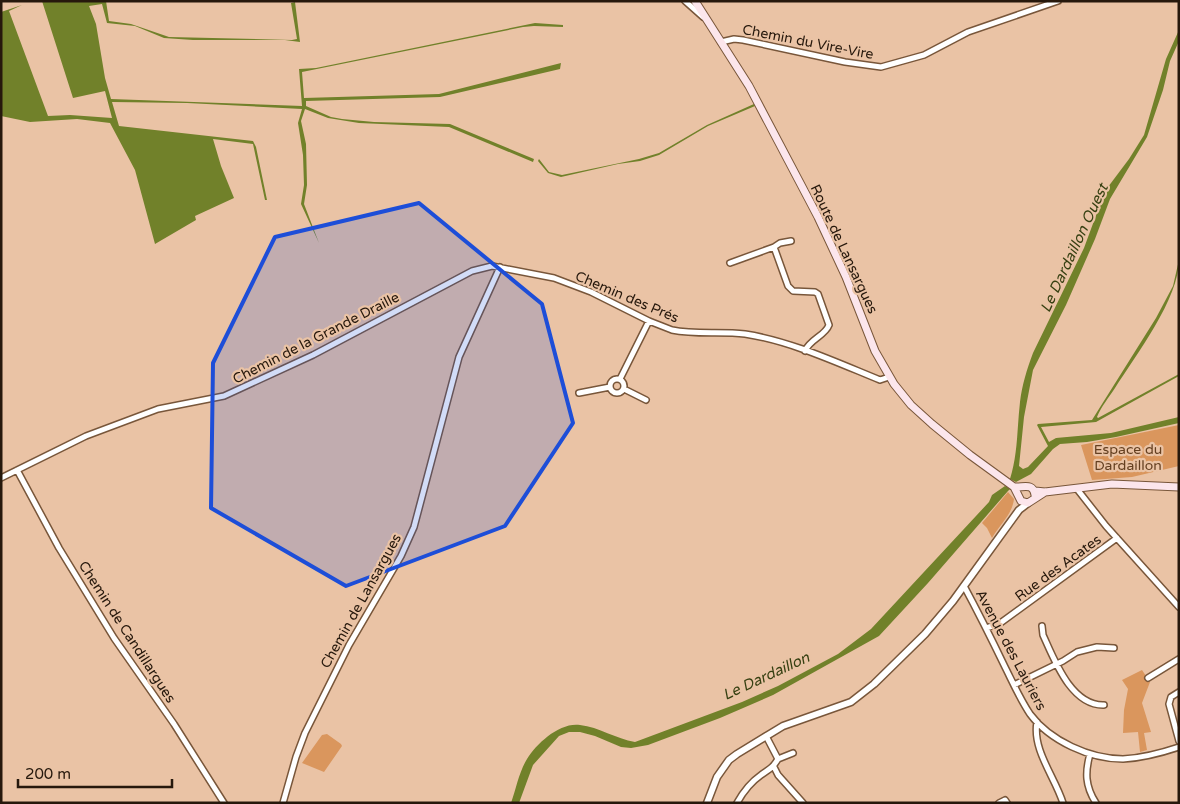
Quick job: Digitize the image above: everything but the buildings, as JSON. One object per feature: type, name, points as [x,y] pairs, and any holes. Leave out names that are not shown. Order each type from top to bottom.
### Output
[{"type":"main road","name":"Route de Lansargues","points":[[695,1],[749,86],[818,218],[846,277],[875,351],[889,377],[900,393],[912,405],[970,456],[1018,489]]},
{"type":"main road","points":[[1029,498],[1046,492],[1112,484],[1129,483],[1179,487]]},
{"type":"main road","points":[[1018,489],[1029,486],[1029,498]]},
{"type":"main road","points":[[1018,489],[1029,498]]},
{"type":"street","points":[[684,1],[707,19]]},
{"type":"street","name":"Chemin du Vire-Vire","points":[[721,42],[734,39],[743,40],[845,62],[880,67],[924,55],[975,29],[1058,1]]},
{"type":"street","points":[[730,263],[780,243],[791,241]]},
{"type":"street","points":[[774,247],[789,289],[795,292],[814,292],[818,294],[829,323],[827,330],[810,342],[805,351]]},
{"type":"street","name":"Chemin de la Grande Draille","points":[[1,478],[86,436],[158,409],[224,396],[313,355],[472,271],[492,266],[500,267]]},
{"type":"street","name":"Chemin des Prés","points":[[500,267],[554,278],[574,285],[649,321],[683,332],[745,334],[805,351],[880,380],[889,377]]},
{"type":"street","name":"Chemin de Lansargues","points":[[283,803],[305,733],[345,652],[397,564],[414,527],[459,357],[500,267]]},
{"type":"street","points":[[620,379],[649,321]]},
{"type":"street","points":[[610,387],[612,381],[620,379]]},
{"type":"street","points":[[620,379],[624,384],[624,389]]},
{"type":"street","points":[[610,387],[616,393],[624,389]]},
{"type":"street","points":[[579,393],[610,387]]},
{"type":"street","points":[[624,389],[646,400]]},
{"type":"street","name":"Chemin de Candillargues","points":[[17,470],[59,548],[114,638],[174,724],[224,803]]},
{"type":"street","points":[[1084,496],[1087,487]]},
{"type":"street","points":[[1077,489],[1094,512],[1179,607]]},
{"type":"street","points":[[706,803],[717,777],[729,760],[783,726],[851,702],[862,695],[925,634],[964,586],[1029,498]]},
{"type":"street","name":"Rue des Acates","points":[[986,628],[999,624],[1117,538]]},
{"type":"street","name":"Avenue des Lauriers","points":[[964,586],[1030,714],[1044,728],[1068,744],[1090,754],[1108,758],[1123,759],[1179,748]]},
{"type":"street","points":[[1042,626],[1042,635],[1064,677],[1074,691],[1095,704],[1104,705]]},
{"type":"street","points":[[1014,685],[1082,650],[1102,646],[1114,648]]},
{"type":"street","points":[[1148,678],[1179,659]]},
{"type":"street","points":[[1179,692],[1171,697],[1169,704],[1179,741]]},
{"type":"street","points":[[1037,722],[1036,736],[1041,753],[1063,803]]},
{"type":"street","points":[[1036,736],[1044,728]]},
{"type":"street","points":[[766,736],[778,759]]},
{"type":"street","points":[[739,802],[754,781],[774,767],[778,759],[792,753]]},
{"type":"street","points":[[1090,754],[1086,770],[1086,781],[1096,803]]},
{"type":"street","points":[[774,767],[778,776],[803,803]]},
{"type":"street","points":[[999,803],[1005,800],[1007,803]]},
{"type":"highlighted area","points":[[419,203],[542,304],[573,423],[505,526],[346,586],[211,508],[213,363],[275,237]]},
{"type":"green space","name":"Espace du Dardaillon","points":[[1179,425],[1179,466],[1132,477],[1092,480],[1081,445]]},
{"type":"green space","points":[[1008,492],[1014,499],[1013,505],[992,538],[982,523]]},
{"type":"green space","points":[[1142,670],[1150,682],[1142,703],[1151,732],[1144,733],[1147,750],[1140,752],[1138,732],[1123,733],[1124,710],[1128,689],[1122,680]]},
{"type":"green space","points":[[327,734],[342,746],[324,772],[302,763],[322,735]]},
{"type":"shaded area","points":[[42,1],[106,1],[109,21],[131,24],[169,37],[292,40],[297,39],[291,3],[295,2],[300,42],[285,40],[193,40],[164,38],[135,26],[107,23],[102,4],[89,6],[96,24],[105,78],[111,99],[302,106],[299,69],[316,68],[535,23],[563,25],[563,27],[523,27],[302,72],[304,98],[439,94],[561,63],[560,69],[440,97],[306,101],[306,106],[331,117],[342,119],[374,122],[450,124],[534,159],[533,162],[449,127],[359,123],[328,118],[305,109],[301,121],[306,144],[307,185],[304,204],[319,243],[301,204],[304,185],[303,155],[298,123],[302,109],[187,103],[112,102],[119,126],[253,141],[256,147],[267,200],[265,200],[253,144],[213,139],[221,166],[234,198],[195,216],[196,220],[155,244],[135,170],[110,123],[77,119],[30,122],[1,116],[1,12],[22,5],[9,11],[48,116],[70,115],[112,118],[105,91],[73,98]]},
{"type":"shaded area","points":[[1179,30],[1179,41],[1170,61],[1163,90],[1147,137],[1110,199],[1066,305],[1033,370],[1024,417],[1019,466],[1023,469],[1028,467],[1048,446],[1038,424],[1092,420],[1156,318],[1173,286],[1179,260],[1172,292],[1164,309],[1097,417],[1179,374],[1179,376],[1096,422],[1041,427],[1049,442],[1056,438],[1111,433],[1179,417],[1179,423],[1116,437],[1060,444],[1053,449],[1031,474],[1016,482],[1010,479],[1016,451],[1021,396],[1033,353],[1084,248],[1105,191],[1144,135],[1166,59]]},
{"type":"shaded area","points":[[754,104],[755,106],[708,126],[659,155],[640,161],[561,177],[548,173],[538,161],[539,159],[549,172],[562,175],[639,159],[659,153],[707,125]]},
{"type":"shaded area","points":[[1005,486],[1010,489],[879,636],[773,695],[720,718],[648,745],[631,748],[621,747],[580,732],[569,732],[559,736],[533,765],[519,803],[511,803],[527,759],[543,740],[557,730],[572,725],[580,725],[635,742],[742,702],[778,686],[838,654],[871,629],[989,502],[992,495]]},
{"type":"water label","name":"Le Dardaillon Ouest","points":[[1074,248]]},
{"type":"water label","name":"Le Dardaillon","points":[[766,676]]}]
